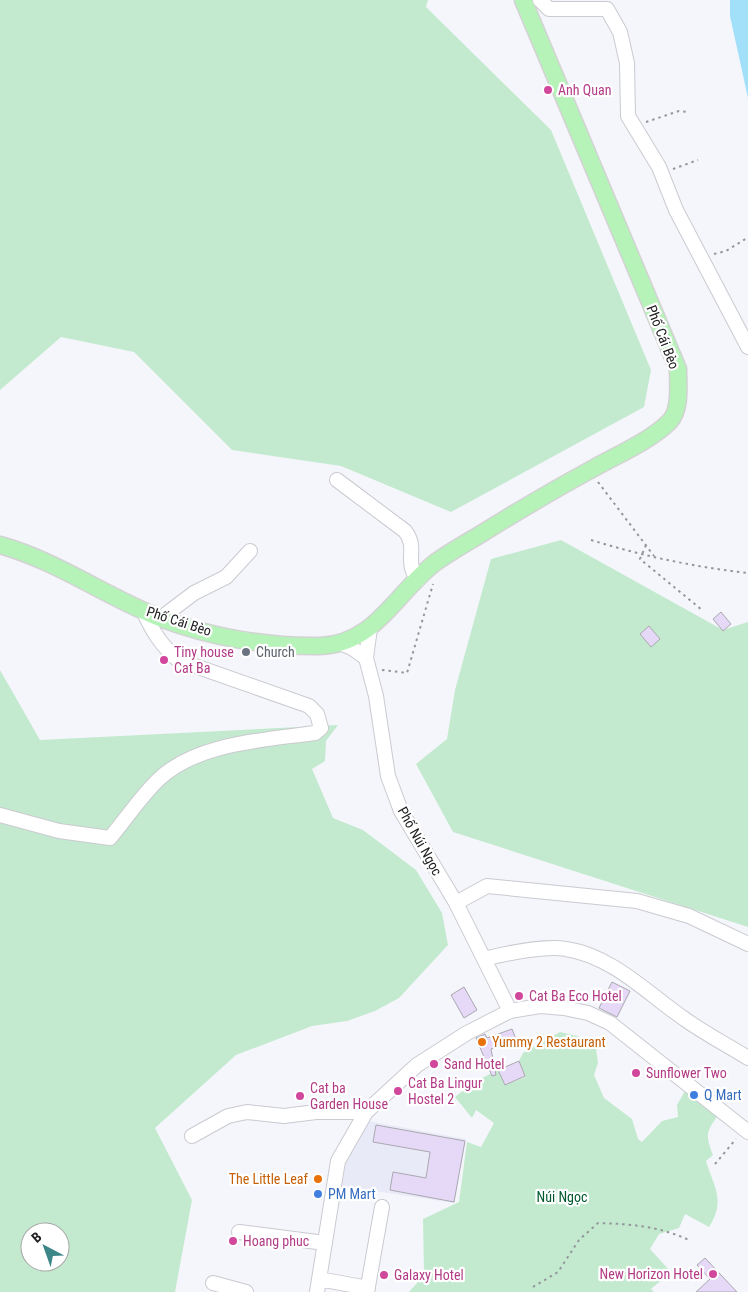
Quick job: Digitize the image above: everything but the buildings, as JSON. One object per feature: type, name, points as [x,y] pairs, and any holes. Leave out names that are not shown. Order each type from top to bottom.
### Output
[{"type":"main road","name":"Phố Cái Bèo","points":[[0,545],[61,568],[160,618],[213,634],[263,643],[321,646],[340,643],[356,638],[370,628],[435,563],[536,500],[641,442],[671,420],[678,396],[678,369],[522,0]]},
{"type":"street","points":[[540,0],[549,9],[607,9],[620,32],[627,63],[628,116],[661,173],[676,210],[748,347]]},
{"type":"street","points":[[337,480],[405,531],[411,541],[410,568],[418,580]]},
{"type":"street","points":[[160,618],[194,592],[226,577],[250,551]]},
{"type":"street","points":[[0,815],[59,831],[110,838],[160,778],[195,754],[315,732],[321,728],[317,714],[309,706],[178,660],[161,645],[143,610]]},
{"type":"street","points":[[368,663],[370,628]]},
{"type":"street","points":[[340,643],[352,648],[368,663]]},
{"type":"street","name":"Phố Núi Ngọc","points":[[368,663],[376,696],[388,776],[402,810],[456,903],[510,1011]]},
{"type":"street","points":[[456,903],[487,886],[637,902],[689,916],[748,944]]},
{"type":"street","points":[[484,959],[506,954],[565,948],[586,954],[610,964],[687,1021],[748,1058]]},
{"type":"street","points":[[382,1207],[368,1290],[318,1286],[338,1161],[366,1112],[417,1065],[467,1033],[510,1011],[540,1006],[564,1008],[588,1013],[610,1023],[746,1130]]},
{"type":"street","points":[[192,1136],[228,1116],[247,1112],[284,1116],[316,1112],[366,1112]]},
{"type":"street","points":[[239,1232],[325,1243]]},
{"type":"street","points":[[214,1283],[241,1291]]},
{"type":"path","points":[[639,124],[679,111],[688,112]]},
{"type":"path","points":[[661,173],[698,160]]},
{"type":"path","points":[[699,253],[712,254],[726,251],[746,238]]},
{"type":"path","points":[[590,470],[654,556]]},
{"type":"path","points":[[591,540],[682,565],[748,573]]},
{"type":"path","points":[[640,555],[646,545]]},
{"type":"path","points":[[640,555],[643,562],[702,610]]},
{"type":"path","points":[[368,663],[407,673],[432,590],[435,563]]},
{"type":"path","points":[[715,1164],[746,1130]]},
{"type":"path","points":[[533,1288],[558,1272],[579,1240],[598,1223],[626,1224],[665,1230],[689,1240]]},
{"type":"shaded area","points":[[368,1121],[466,1139],[454,1203],[342,1186],[346,1163]]},
{"type":"green space","points":[[0,0],[428,0],[426,7],[551,130],[651,370],[644,407],[451,512],[341,466],[232,450],[134,352],[61,337],[0,390]]},
{"type":"green space","points":[[561,540],[723,630],[748,622],[748,927],[453,832],[416,764],[447,739],[455,690],[491,559]]},
{"type":"green space","points":[[0,670],[40,740],[338,725],[326,741],[325,761],[312,769],[333,818],[363,830],[416,870],[442,913],[448,945],[399,998],[375,1011],[347,1021],[312,1026],[236,1055],[155,1128],[192,1200],[175,1292],[0,1292]]},
{"type":"green space","name":"Núi Ngọc","points":[[560,1032],[581,1037],[596,1048],[598,1063],[594,1075],[604,1098],[632,1119],[638,1139],[642,1142],[662,1121],[678,1117],[677,1105],[685,1091],[695,1094],[719,1114],[708,1133],[713,1155],[706,1161],[715,1186],[718,1202],[714,1218],[709,1227],[685,1214],[679,1228],[659,1234],[650,1249],[671,1272],[651,1289],[654,1292],[409,1292],[424,1275],[423,1219],[459,1202],[467,1142],[481,1147],[494,1123],[476,1110],[472,1118],[455,1097],[474,1082],[498,1070],[505,1085],[525,1077],[519,1061],[523,1053]]},
{"type":"water","points":[[730,0],[748,0],[748,98],[730,16]]},
{"type":"place","name":"Anh Quan","points":[[548,90]]},
{"type":"place","name":"Church","points":[[246,652]]},
{"type":"place","name":"Tiny house Cat Ba","points":[[164,660]]},
{"type":"place","name":"Cat Ba Eco Hotel","points":[[519,996]]},
{"type":"place","name":"Yummy 2 Restaurant","points":[[482,1042]]},
{"type":"place","name":"Sand Hotel","points":[[434,1064]]},
{"type":"place","name":"Sunflower Two","points":[[636,1073]]},
{"type":"place","name":"Cat Ba Lingur Hostel 2","points":[[398,1091]]},
{"type":"place","name":"Q Mart","points":[[694,1095]]},
{"type":"place","name":"Cat ba Garden House","points":[[300,1096]]},
{"type":"place","name":"The Little Leaf","points":[[318,1179]]},
{"type":"place","name":"PM Mart","points":[[318,1194]]},
{"type":"place","name":"Hoang phuc","points":[[233,1241]]},
{"type":"place","name":"New Horizon Hotel","points":[[713,1274]]},
{"type":"place","name":"Galaxy Hotel","points":[[384,1275]]}]
